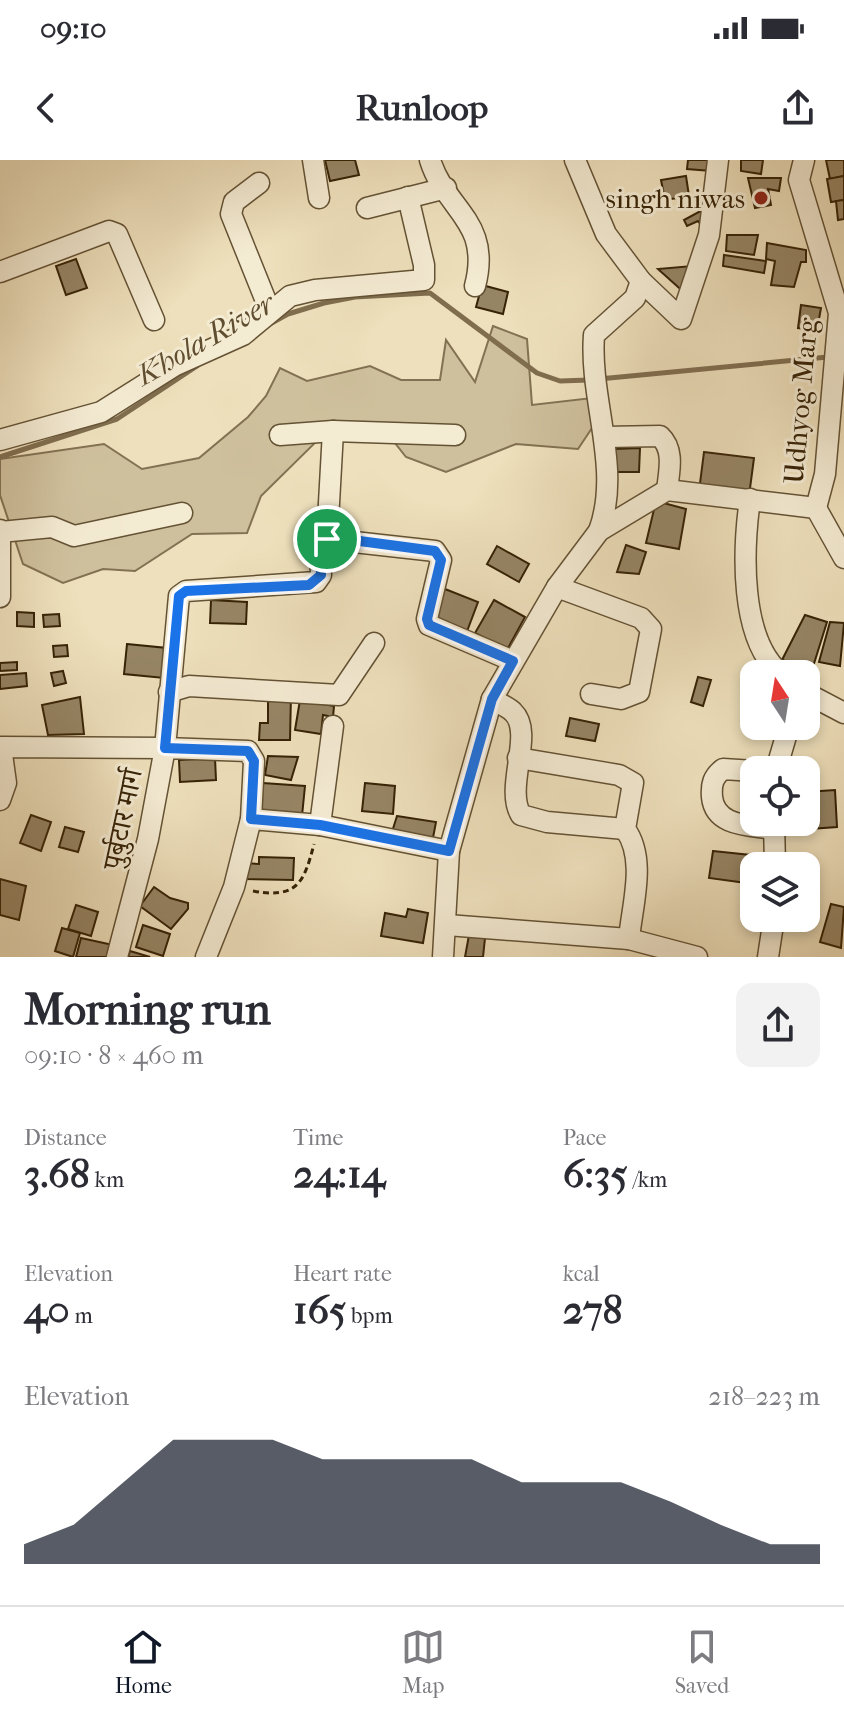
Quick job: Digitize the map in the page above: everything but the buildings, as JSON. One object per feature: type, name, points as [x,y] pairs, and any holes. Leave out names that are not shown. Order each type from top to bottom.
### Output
[{"type":"street","points":[[313,160],[319,198]]},
{"type":"street","points":[[430,160],[478,242],[481,265],[475,286]]},
{"type":"street","points":[[575,160],[606,234],[641,281],[675,316],[683,316],[709,235],[718,160]]},
{"type":"street","name":"Udhyog Marg","points":[[804,160],[799,180],[841,313],[825,474],[816,508]]},
{"type":"street","points":[[259,183],[234,202],[231,214],[270,311]]},
{"type":"street","points":[[367,208],[446,188]]},
{"type":"street","points":[[0,440],[101,412],[174,366],[243,335],[290,296],[315,290],[424,280],[408,197]]},
{"type":"street","points":[[0,272],[109,231],[117,234],[154,320]]},
{"type":"street","points":[[443,957],[449,851],[492,699],[557,587],[599,531],[607,510],[605,437],[596,380],[594,335],[635,298],[641,281]]},
{"type":"street","points":[[0,800],[6,783],[1,745],[165,748],[179,596],[186,591],[309,585],[321,575],[320,545],[327,539],[333,431]]},
{"type":"street","points":[[280,435],[333,431],[455,435]]},
{"type":"street","points":[[605,437],[660,436],[667,442],[671,460],[667,490]]},
{"type":"street","points":[[599,531],[667,490],[750,499],[816,508],[844,558]]},
{"type":"street","name":"Udhyog Marg","points":[[750,499],[743,546],[749,595],[760,647],[766,660]]},
{"type":"street","points":[[0,597],[0,531],[52,527],[74,536],[182,513]]},
{"type":"street","points":[[327,539],[435,551],[441,560],[427,619],[429,625],[513,661]]},
{"type":"street","points":[[557,587],[641,618],[651,629],[639,692],[621,699],[591,694]]},
{"type":"street","points":[[169,692],[189,686],[339,695],[374,643]]},
{"type":"street","points":[[492,699],[515,713],[522,730],[516,807],[521,815],[547,822],[625,829]]},
{"type":"street","points":[[820,700],[844,713]]},
{"type":"street","points":[[320,825],[333,726]]},
{"type":"street","name":"पुर्बुटार मार्ग","points":[[117,957],[148,839],[165,748],[248,751],[254,761],[251,819]]},
{"type":"street","points":[[518,758],[619,775],[633,783],[625,829],[634,841],[637,860],[629,939]]},
{"type":"street","points":[[740,770],[723,769],[711,786],[713,806],[718,816],[740,823]]},
{"type":"street","points":[[206,957],[234,887],[251,819],[320,825],[449,851]]},
{"type":"street","points":[[447,925],[629,939],[697,957]]},
{"type":"street","points":[[768,957],[772,932]]},
{"type":"path","points":[[234,887],[278,896],[289,892],[306,876],[320,825]]},
{"type":"shaded area","points":[[493,326],[527,339],[532,405],[592,398],[600,416],[578,449],[516,444],[446,472],[406,457],[387,433],[337,421],[261,496],[247,533],[192,534],[135,571],[103,569],[63,583],[23,564],[0,495],[0,459],[104,444],[142,469],[199,458],[248,417],[266,396],[280,368],[307,381],[370,366],[401,380],[440,380],[446,340],[475,382]]},
{"type":"waterway","name":"Khola River","points":[[268,325],[288,314],[324,303],[355,297],[430,293],[537,373],[560,381],[589,380]]},
{"type":"waterway","name":"Khola River","points":[[599,379],[828,357]]},
{"type":"waterway","name":"Khola River","points":[[0,457],[117,419],[197,366]]},
{"type":"place","name":"singh niwas","points":[[761,198]]},
{"type":"route","points":[[327,539],[440,554],[427,619],[429,625],[513,661],[492,699],[449,851],[320,825],[251,819],[254,761],[248,751],[165,748],[175,603],[179,596],[186,591],[309,585],[321,575],[320,545],[327,539]]}]
